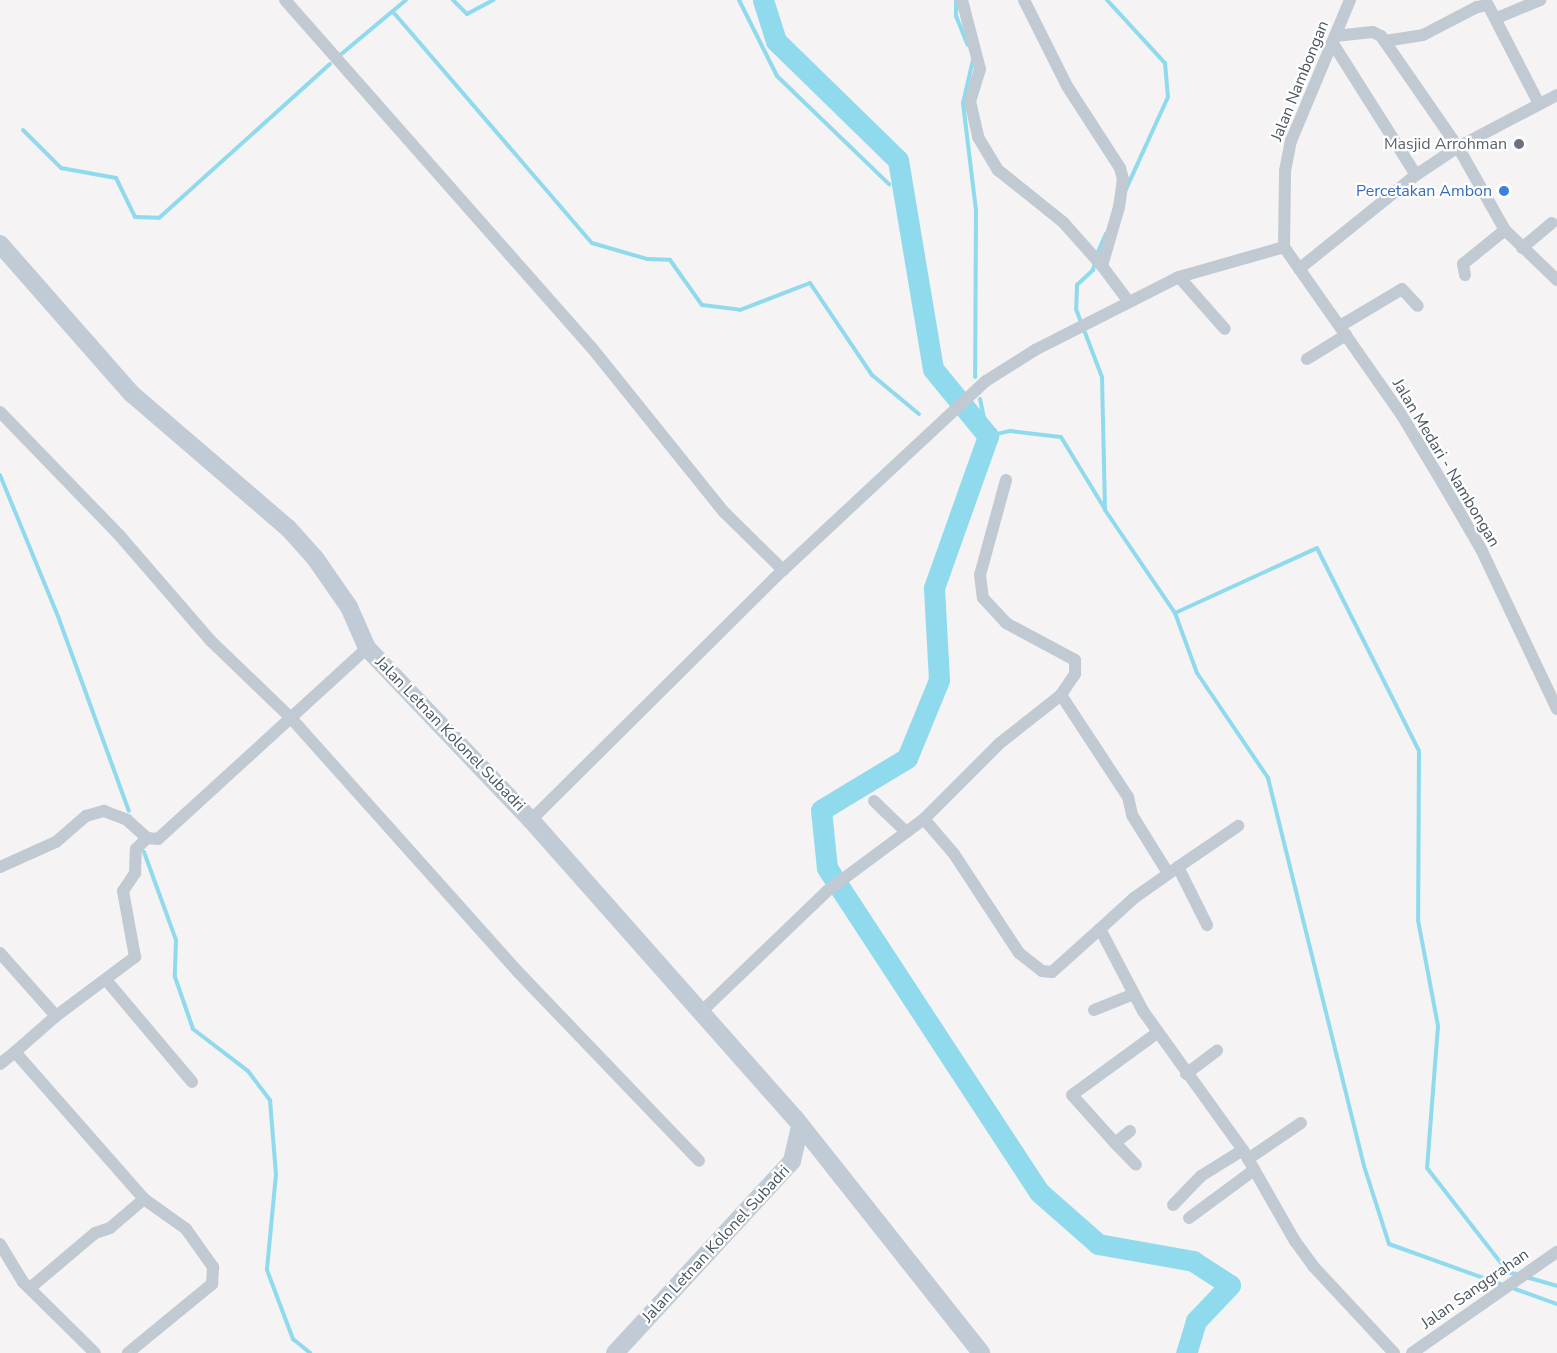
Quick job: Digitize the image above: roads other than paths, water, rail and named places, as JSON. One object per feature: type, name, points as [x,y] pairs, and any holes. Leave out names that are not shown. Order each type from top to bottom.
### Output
[{"type":"main road","name":"Jalan Letnan Kolonel Subadri","points":[[0,244],[132,394],[288,528],[315,558],[349,607],[367,648],[531,820],[800,1126],[981,1353]]},
{"type":"main road","name":"Jalan Letnan Kolonel Subadri","points":[[615,1353],[792,1161],[800,1126]]},
{"type":"main road","points":[[792,1161],[818,1147]]},
{"type":"street","points":[[285,0],[592,348],[724,512],[783,570]]},
{"type":"street","points":[[962,0],[980,69],[970,102],[970,114],[990,160],[1063,222],[1102,266],[1129,302]]},
{"type":"street","points":[[1024,0],[1068,86],[1120,168],[1123,179],[1119,207],[1102,266]]},
{"type":"street","name":"Jalan Nambongan","points":[[1284,247],[1285,171],[1291,141],[1350,0]]},
{"type":"street","points":[[1497,18],[1540,0]]},
{"type":"street","points":[[1385,41],[1442,28],[1483,5],[1492,8],[1538,102]]},
{"type":"street","points":[[1416,175],[1333,39],[1373,32],[1385,41],[1458,147],[1505,230],[1557,280]]},
{"type":"street","points":[[1299,269],[1416,175],[1458,147],[1538,102],[1557,95]]},
{"type":"street","points":[[1522,248],[1552,223]]},
{"type":"street","points":[[1465,275],[1463,264],[1505,230]]},
{"type":"street","points":[[531,820],[783,570],[972,393],[1035,350],[1179,277],[1284,247]]},
{"type":"street","name":"Jalan Medari - Nambongan","points":[[1284,247],[1401,414],[1475,540],[1557,709]]},
{"type":"street","points":[[1179,277],[1225,329]]},
{"type":"street","points":[[1307,359],[1343,330],[1402,289],[1418,306]]},
{"type":"street","points":[[0,412],[120,536],[211,640],[291,718],[449,897],[699,1161]]},
{"type":"street","points":[[700,1012],[827,891],[924,819],[1000,743],[1061,695],[1077,670],[1075,660],[1006,623],[983,598],[980,575],[1006,480]]},
{"type":"street","points":[[0,867],[56,842],[86,816],[104,811],[127,820],[147,838],[158,839],[367,648]]},
{"type":"street","points":[[1061,695],[1128,796],[1132,815],[1173,870],[1207,924]]},
{"type":"street","points":[[874,801],[906,832]]},
{"type":"street","points":[[924,819],[954,854],[1019,953],[1042,971],[1052,972],[1100,929],[1173,870],[1238,826]]},
{"type":"street","points":[[0,1064],[56,1016],[107,981],[135,957],[123,891],[135,873],[136,849],[147,838]]},
{"type":"street","points":[[1100,929],[1157,1033],[1249,1160],[1313,1266],[1394,1353]]},
{"type":"street","points":[[0,953],[56,1016]]},
{"type":"street","points":[[107,981],[192,1082]]},
{"type":"street","points":[[1094,1010],[1134,994]]},
{"type":"street","points":[[1136,1165],[1072,1095],[1157,1033]]},
{"type":"street","points":[[1186,1074],[1217,1051]]},
{"type":"street","points":[[15,1052],[144,1199],[186,1229],[207,1256],[215,1275],[203,1291],[128,1353]]},
{"type":"street","points":[[1189,1218],[1249,1160],[1301,1123]]},
{"type":"street","points":[[1114,1143],[1130,1131]]},
{"type":"street","points":[[1173,1205],[1201,1176],[1249,1160]]},
{"type":"street","points":[[30,1288],[95,1233],[110,1228],[144,1199]]},
{"type":"street","points":[[0,1244],[30,1288],[95,1353]]},
{"type":"street","name":"Jalan Sanggrahan","points":[[1412,1353],[1557,1252]]},
{"type":"waterway","points":[[339,56],[406,0]]},
{"type":"waterway","points":[[453,0],[467,14],[493,0]]},
{"type":"waterway","points":[[739,0],[777,76],[889,184]]},
{"type":"waterway","points":[[763,0],[776,41],[898,160],[933,369],[988,436],[934,588],[939,680],[907,758],[821,810],[827,868],[1039,1192],[1098,1244],[1193,1261],[1230,1285],[1196,1321],[1186,1353]]},
{"type":"waterway","points":[[956,0],[956,16],[968,45]]},
{"type":"waterway","points":[[1107,0],[1165,63],[1168,97],[1126,189]]},
{"type":"waterway","points":[[394,13],[592,243],[647,259],[670,260],[702,305],[740,310],[810,283],[872,375],[919,414]]},
{"type":"waterway","points":[[973,60],[963,103],[976,211],[975,377]]},
{"type":"waterway","points":[[23,130],[61,168],[116,178],[135,217],[159,218],[330,64]]},
{"type":"waterway","points":[[1097,254],[1106,234]]},
{"type":"waterway","points":[[1095,262],[1093,270],[1077,285],[1076,309],[1102,377],[1105,510],[1175,613],[1317,548],[1419,751],[1418,920],[1438,1026],[1427,1168],[1508,1272],[1519,1275]]},
{"type":"waterway","points":[[980,399],[988,436],[1010,431],[1061,437],[1105,509]]},
{"type":"waterway","points":[[0,475],[59,619],[129,811]]},
{"type":"waterway","points":[[1175,613],[1197,673],[1268,778],[1364,1166],[1389,1244],[1500,1284]]},
{"type":"waterway","points":[[144,852],[176,940],[175,977],[193,1029],[248,1071],[270,1100],[276,1174],[267,1270],[293,1339],[310,1353]]},
{"type":"waterway","points":[[1526,1277],[1557,1286]]},
{"type":"waterway","points":[[1515,1289],[1557,1304]]},
{"type":"place","name":"Masjid Arrohman","points":[[1519,144]]},
{"type":"place","name":"Percetakan Ambon","points":[[1504,191]]}]
